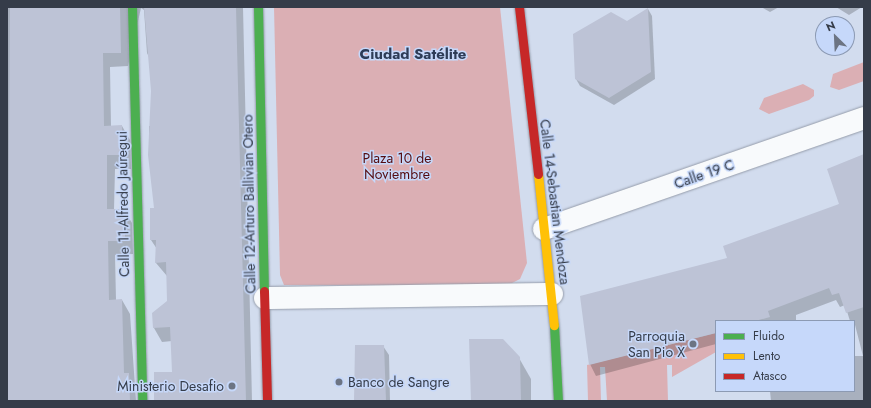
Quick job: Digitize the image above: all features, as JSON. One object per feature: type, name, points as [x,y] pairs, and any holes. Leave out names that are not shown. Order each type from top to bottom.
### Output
[{"type":"street","name":"Calle 11-Alfredo Jaúregui","points":[[132,7],[142,401]]},
{"type":"street","name":"Calle 12-Arturo Ballivian Otero","points":[[258,7],[267,401]]},
{"type":"street","name":"Calle 14-Sebastian Mendoza","points":[[518,7],[552,294],[558,401]]},
{"type":"street","name":"Calle 19 C","points":[[544,229],[864,118]]},
{"type":"street","points":[[265,298],[552,294]]},
{"type":"green space","name":"Plaza 10 de Noviembre","points":[[274,7],[500,7],[527,263],[520,279],[506,286],[284,285],[280,275]]},
{"type":"green space","points":[[864,62],[864,81],[839,90],[830,87],[833,74]]},
{"type":"green space","points":[[803,84],[814,90],[814,96],[809,100],[769,114],[759,109],[764,98]]},
{"type":"green space","points":[[715,333],[715,353],[672,377],[672,365],[667,365],[668,401],[607,401],[605,367],[600,367],[601,401],[588,401],[587,365]]},
{"type":"building","points":[[10,7],[120,7],[121,53],[103,53],[104,126],[122,125],[123,155],[107,155],[107,209],[125,209],[125,241],[108,241],[109,300],[122,299],[124,373],[129,373],[130,401],[7,401]]},
{"type":"building","points":[[144,7],[236,7],[246,401],[154,401],[154,372],[172,372],[170,327],[153,328],[152,313],[167,301],[166,262],[155,263],[156,240],[150,240],[150,208],[154,208],[148,155],[151,91]]},
{"type":"building","points":[[648,8],[651,72],[609,98],[575,79],[573,34],[611,12],[627,21]]},
{"type":"building","points":[[864,154],[864,307],[846,313],[839,293],[832,295],[829,288],[768,311],[770,317],[759,320],[715,320],[715,333],[589,365],[580,296],[727,258],[723,246],[839,204],[827,169]]},
{"type":"building","points":[[469,339],[503,339],[520,357],[521,401],[471,401]]},
{"type":"building","points":[[355,345],[384,345],[386,401],[354,401]]},
{"type":"traffic: fast","points":[[132,7],[142,401]]},
{"type":"traffic: fast","points":[[258,7],[264,291]]},
{"type":"traffic: fast","points":[[554,325],[558,401]]},
{"type":"traffic: slow","points":[[538,174],[554,325]]},
{"type":"traffic: jam","points":[[519,7],[538,174]]},
{"type":"traffic: jam","points":[[264,291],[267,401]]},
{"type":"place","name":"Parroquia San Pio X","points":[[693,344]]},
{"type":"place","name":"Banco de Sangre","points":[[339,382]]},
{"type":"place","name":"Ministerio Desafio","points":[[232,386]]},
{"type":"district","name":"Ciudad Satélite","points":[[413,55]]}]
